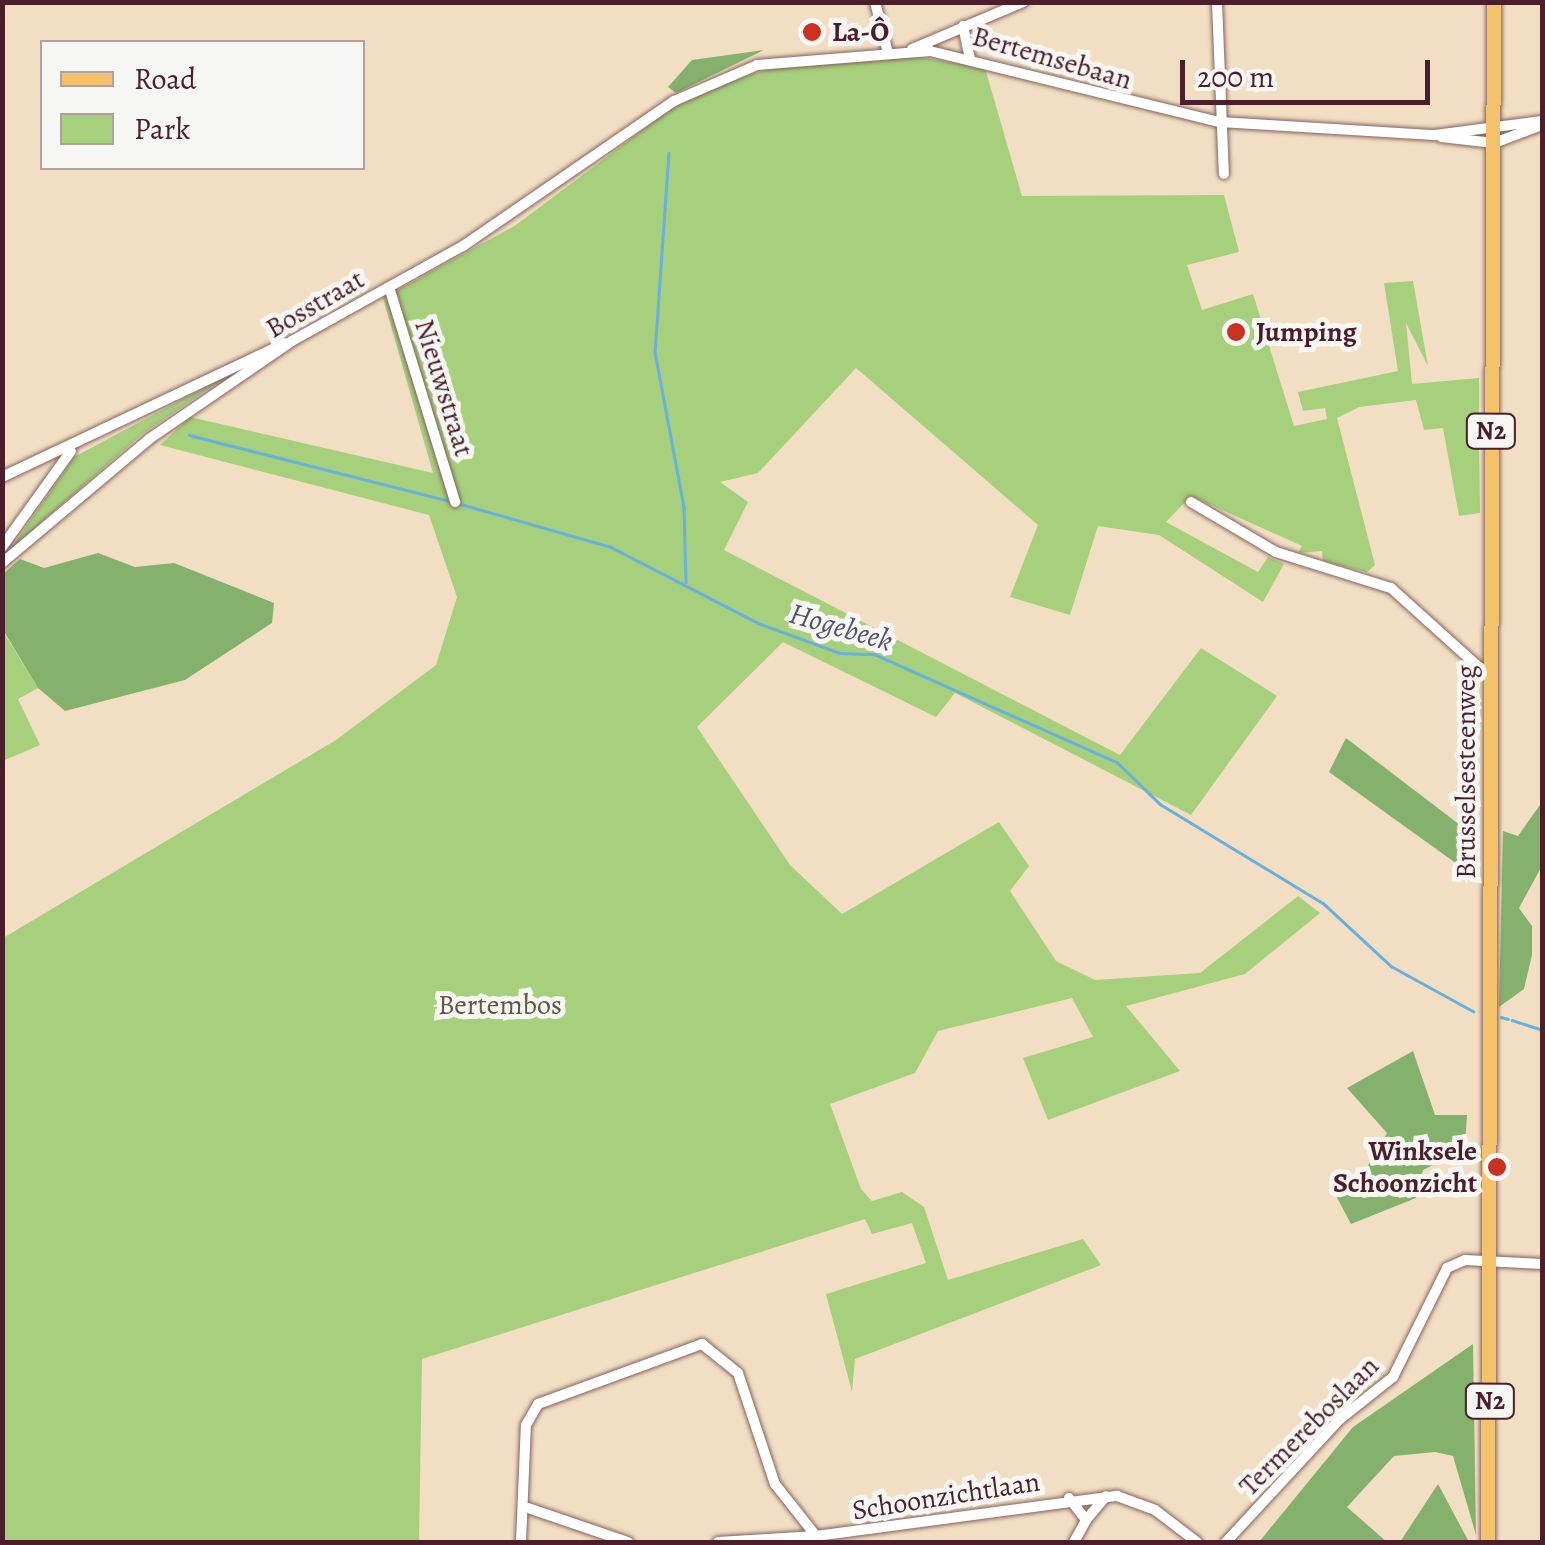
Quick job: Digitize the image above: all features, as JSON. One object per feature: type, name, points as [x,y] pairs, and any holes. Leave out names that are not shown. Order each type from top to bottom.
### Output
[{"type":"main road","name":"Brusselsesteenweg","points":[[1488,1542],[1494,2]]},
{"type":"street","points":[[874,2],[887,49]]},
{"type":"street","points":[[911,50],[1023,2]]},
{"type":"street","points":[[1217,2],[1224,174]]},
{"type":"street","points":[[964,26],[970,58]]},
{"type":"street","name":"Bertemsebaan","points":[[666,106],[758,65],[887,49],[911,50],[970,58],[1220,122],[1435,135],[1494,143]]},
{"type":"street","name":"Bosstraat","points":[[2,563],[149,439],[292,342],[390,286],[666,106]]},
{"type":"street","points":[[1494,143],[1542,123]]},
{"type":"street","name":"Bertemsebaan","points":[[1435,135],[1542,123]]},
{"type":"street","name":"Nieuwstraat","points":[[390,286],[456,502]]},
{"type":"street","points":[[2,478],[71,450],[292,342]]},
{"type":"street","points":[[2,548],[71,450]]},
{"type":"street","points":[[1191,502],[1276,552],[1391,588],[1491,678]]},
{"type":"street","points":[[1490,1260],[1542,1264]]},
{"type":"street","name":"Termereboslaan","points":[[1226,1542],[1340,1419],[1394,1377],[1444,1271],[1490,1260]]},
{"type":"street","name":"Schoonzichtlaan","points":[[524,1537],[528,1508],[526,1425],[538,1404],[702,1344],[738,1373],[775,1484],[816,1536],[842,1539],[881,1534],[1069,1498],[1107,1496],[1156,1510],[1197,1542]]},
{"type":"street","points":[[1074,1542],[1086,1520],[1107,1496]]},
{"type":"street","points":[[1069,1498],[1086,1520]]},
{"type":"street","points":[[528,1508],[546,1522],[628,1542]]},
{"type":"street","points":[[524,1537],[546,1522]]},
{"type":"street","points":[[870,1542],[881,1534]]},
{"type":"street","points":[[718,1542],[816,1536]]},
{"type":"green space","points":[[764,50],[676,93],[668,87],[692,60]]},
{"type":"green space","name":"Bertembos","points":[[908,55],[985,68],[1022,196],[1224,195],[1239,252],[1187,265],[1202,310],[1253,294],[1294,426],[1327,419],[1325,408],[1303,411],[1298,392],[1398,371],[1384,283],[1413,281],[1428,366],[1406,323],[1412,384],[1479,378],[1479,431],[1466,438],[1479,441],[1480,513],[1459,516],[1443,428],[1424,430],[1416,400],[1359,407],[1337,418],[1375,565],[1367,572],[1323,561],[1322,551],[1298,553],[1302,546],[1191,496],[1166,522],[1258,572],[1268,557],[1284,564],[1263,602],[1159,535],[1098,526],[1070,615],[1010,597],[1038,525],[856,368],[758,473],[720,482],[748,502],[724,550],[1120,755],[1201,648],[1277,696],[1191,815],[955,693],[936,717],[783,642],[697,727],[790,865],[842,914],[999,822],[1029,866],[1010,891],[1056,961],[1095,980],[1200,973],[1298,896],[1320,913],[1245,974],[1126,1006],[1180,1071],[1048,1120],[1023,1058],[1093,1037],[1072,998],[938,1031],[915,1073],[830,1104],[861,1189],[872,1201],[902,1192],[924,1207],[948,1280],[1083,1239],[1101,1265],[855,1359],[852,1392],[826,1294],[926,1263],[912,1223],[872,1234],[865,1219],[422,1359],[419,1542],[3,1542],[3,938],[336,740],[436,665],[457,597],[429,515],[160,445],[190,417],[433,473],[383,298],[516,225],[668,111],[724,82],[788,64]]},
{"type":"green space","points":[[230,374],[142,434],[10,550],[74,457]]},
{"type":"green space","points":[[98,553],[135,567],[174,563],[274,603],[272,623],[185,680],[65,711],[38,688],[3,630],[3,574],[20,559],[44,568]]},
{"type":"green space","points":[[2,630],[38,688],[18,699],[40,745],[3,761]]},
{"type":"green space","points":[[1346,738],[1460,825],[1464,869],[1329,772]]},
{"type":"green space","points":[[1542,802],[1542,866],[1519,908],[1532,926],[1532,955],[1524,989],[1499,1007],[1503,831],[1518,836]]},
{"type":"green space","points":[[1413,1051],[1435,1115],[1467,1115],[1465,1149],[1423,1170],[1416,1198],[1351,1224],[1333,1190],[1366,1169],[1387,1133],[1347,1088]]},
{"type":"green space","points":[[1473,1344],[1476,1535],[1453,1456],[1435,1452],[1394,1456],[1347,1507],[1387,1542],[1259,1542],[1353,1427]]},
{"type":"green space","points":[[1438,1484],[1469,1542],[1400,1542]]},
{"type":"waterway","points":[[669,153],[655,352],[684,507],[686,582]]},
{"type":"waterway","name":"Hogebeek","points":[[189,435],[450,501]]},
{"type":"waterway","name":"Hogebeek","points":[[457,503],[611,547],[758,623],[840,653],[874,654],[1117,762],[1160,804],[1323,903],[1391,966],[1473,1011]]},
{"type":"waterway","name":"Hogebeek","points":[[1501,1017],[1508,1019]]},
{"type":"waterway","name":"Hogebeek","points":[[1512,1020],[1542,1030]]},
{"type":"place","name":"La-Ô","points":[[812,32]]},
{"type":"place","name":"Jumping","points":[[1236,332]]},
{"type":"place","name":"Winksele Schoonzicht","points":[[1497,1167]]}]
